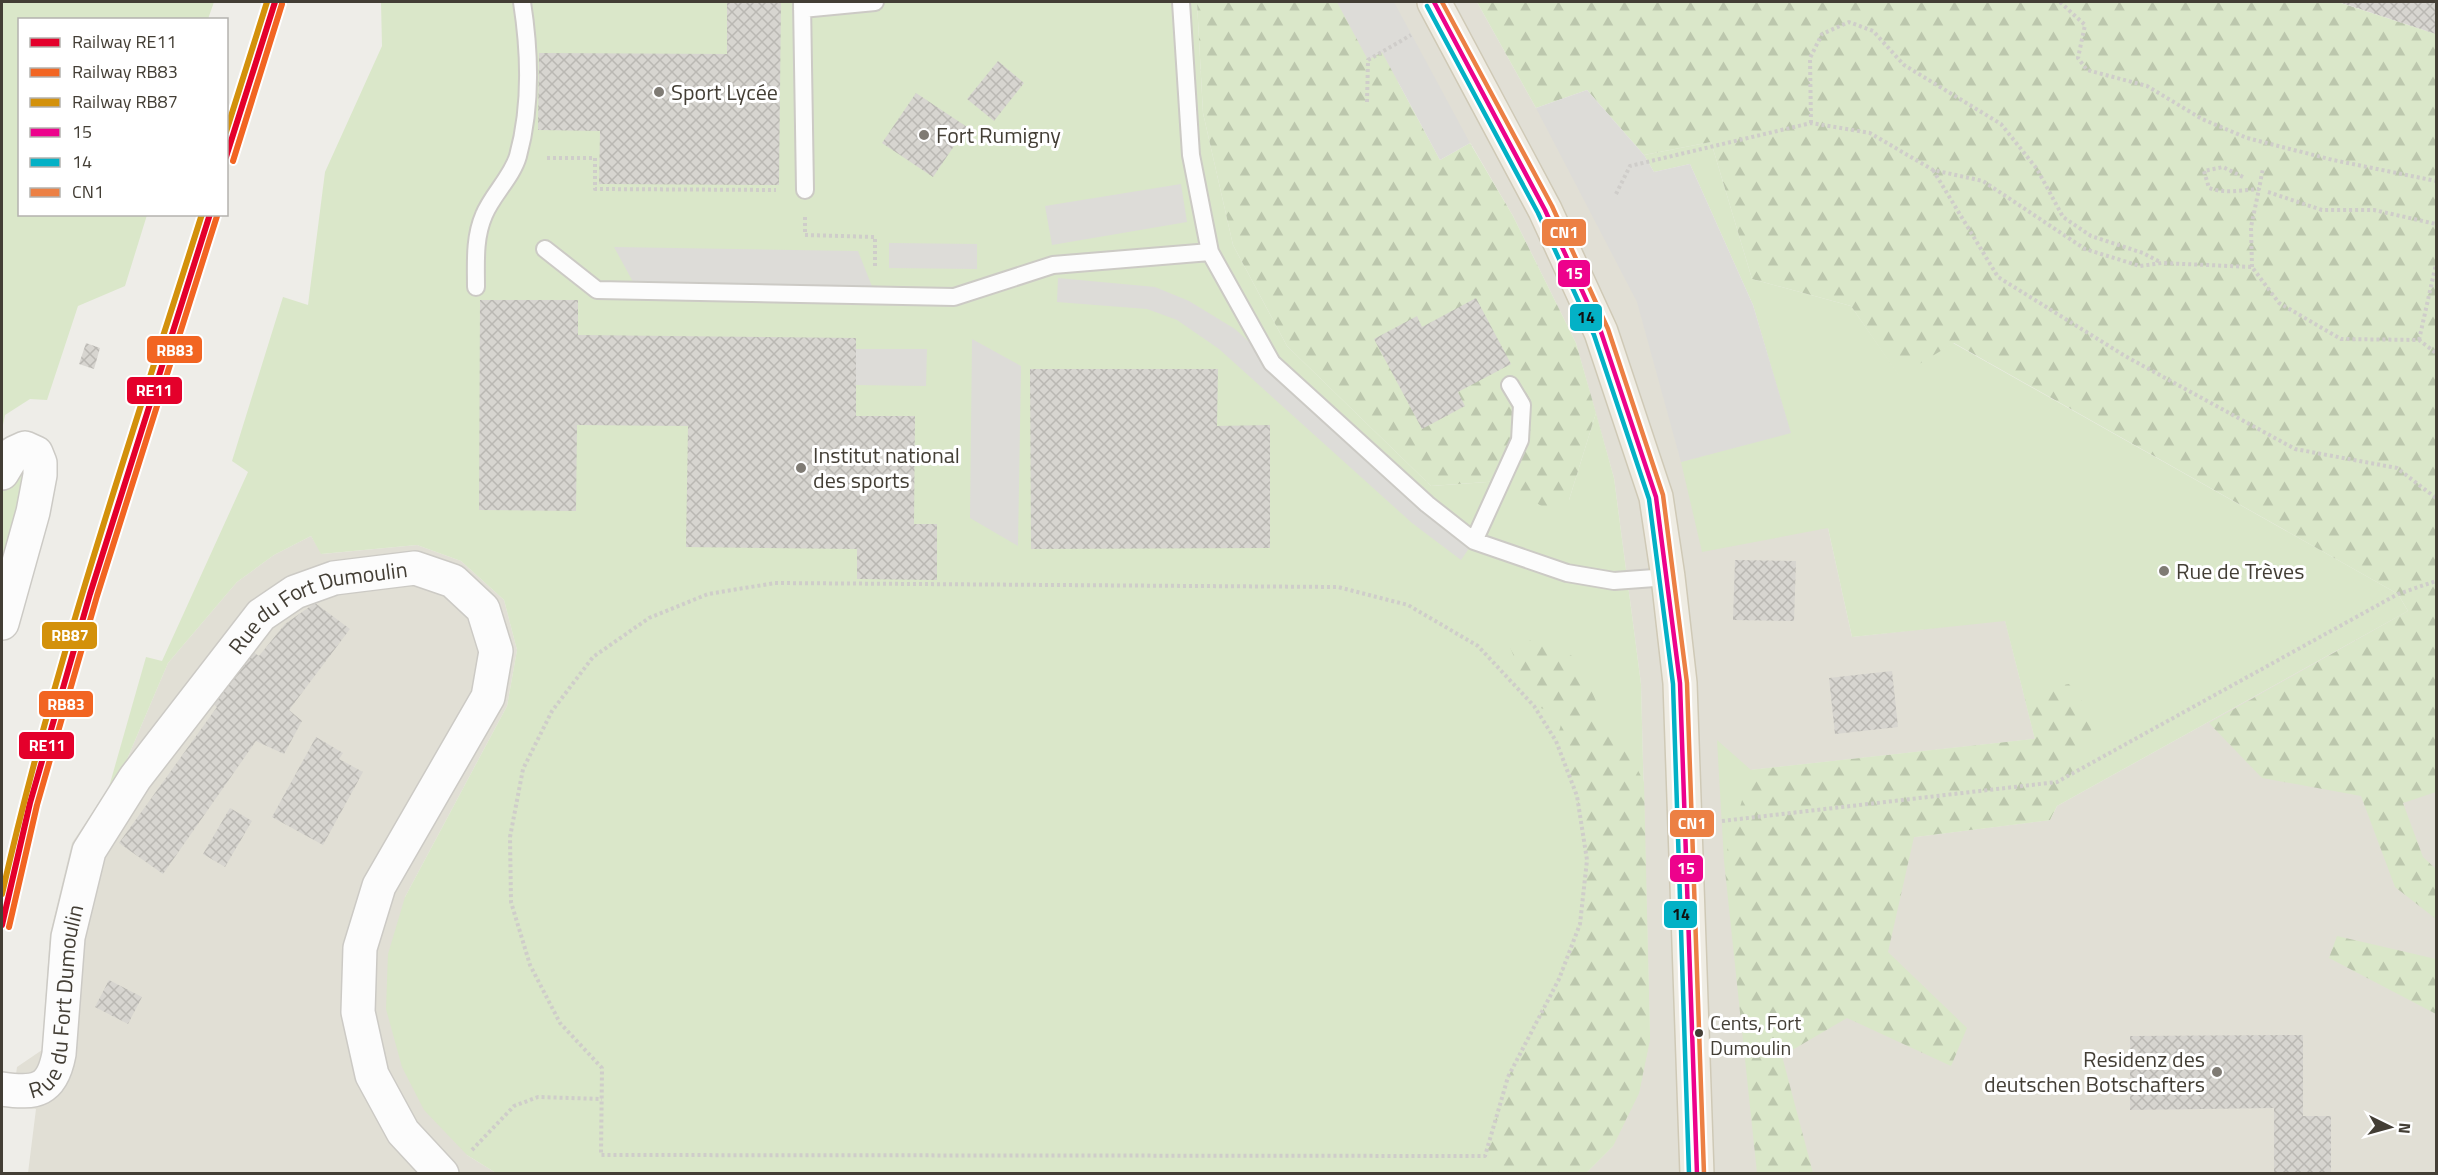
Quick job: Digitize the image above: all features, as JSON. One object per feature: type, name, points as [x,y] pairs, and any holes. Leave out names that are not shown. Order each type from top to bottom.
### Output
[{"type":"main road","points":[[1438,9],[1545,210],[1601,332],[1656,497],[1680,683],[1697,1173]]},
{"type":"street","points":[[2,473],[14,453],[25,448],[36,453],[40,463],[33,512],[2,623]]},
{"type":"street","name":"Rue du Fort Dumoulin","points":[[8,1090],[31,1092],[46,1084],[56,1071],[68,937],[89,851],[135,778],[261,615],[295,591],[334,578],[415,567],[453,581],[483,609],[496,651],[488,697],[379,886],[360,948],[358,1012],[372,1075],[403,1132],[455,1164]]},
{"type":"lane","points":[[476,287],[476,239],[484,215],[517,158],[525,119],[529,76],[528,37],[522,2]]},
{"type":"lane","points":[[805,190],[802,5],[875,2]]},
{"type":"lane","points":[[1181,2],[1191,155],[1210,252],[1272,363],[1427,504],[1474,541],[1568,573],[1614,581],[1668,577]]},
{"type":"lane","points":[[545,249],[597,290],[954,297],[1053,266],[1210,252]]},
{"type":"lane","points":[[1474,541],[1520,440],[1522,405],[1510,385]]},
{"type":"path","points":[[2060,2],[2085,25],[2078,58],[2087,70],[2147,86],[2202,119],[2247,138],[2332,160],[2436,181]]},
{"type":"path","points":[[1367,102],[1368,60],[1438,9]]},
{"type":"path","points":[[1811,123],[1810,58],[1822,34],[1849,22],[1873,31],[1904,65],[2001,124],[2037,170],[2063,217],[2091,236],[2143,253],[2162,263]]},
{"type":"path","points":[[1616,194],[1630,166],[1811,123],[1870,133],[1933,170],[1983,181],[2085,249],[2140,266],[2162,263],[2252,267]]},
{"type":"path","points":[[545,158],[595,158],[596,189],[805,190],[805,235],[875,237]]},
{"type":"path","points":[[2243,177],[2223,167],[2204,171],[2209,188],[2218,192],[2259,189]]},
{"type":"path","points":[[2263,168],[2251,227],[2252,267],[2278,303],[2341,339],[2419,340],[2436,353]]},
{"type":"path","points":[[1933,170],[1998,277],[2125,356],[2295,449],[2397,468],[2436,498]]},
{"type":"path","points":[[2268,192],[2322,210],[2374,210],[2436,224]]},
{"type":"path","points":[[2419,340],[2436,264]]},
{"type":"path","points":[[1686,825],[2057,782],[2398,594],[2436,582]]},
{"type":"path","points":[[775,583],[1338,587],[1408,605],[1478,646],[1534,706],[1556,741],[1577,796],[1587,860],[1580,924],[1559,979],[1508,1077],[1485,1156],[601,1155],[602,1099],[602,1068],[560,1023],[530,965],[511,902],[510,837],[523,769],[552,711],[593,657],[649,618],[708,594],[775,583]]},
{"type":"path","points":[[455,1164],[514,1106],[538,1097],[602,1099]]},
{"type":"shaded area","points":[[1304,2],[1477,2],[1536,108],[1644,155],[1828,528],[1852,637],[2005,620],[2035,739],[1751,770],[1724,861],[2050,820],[2057,806],[2408,611],[2436,601],[2436,1173],[1586,1173],[1613,1146],[1650,1039],[1641,684],[1614,478],[1576,343],[1513,216],[1471,144]]},
{"type":"shaded area","points":[[1337,2],[1394,2],[1470,143],[1440,160],[1382,52],[1368,60]]},
{"type":"shaded area","points":[[1587,90],[1644,155],[1654,172],[1690,164],[1753,305],[1791,433],[1681,462],[1637,302],[1536,108]]},
{"type":"shaded area","points":[[1181,184],[1187,222],[1052,245],[1045,206]]},
{"type":"shaded area","points":[[889,243],[977,244],[977,269],[889,268]]},
{"type":"shaded area","points":[[614,247],[858,251],[875,294],[638,291]]},
{"type":"shaded area","points":[[1058,278],[1155,287],[1189,301],[1235,329],[1427,504],[1474,541],[1461,560],[1412,523],[1219,349],[1177,320],[1147,309],[1057,302]]},
{"type":"shaded area","points":[[972,339],[1021,366],[1018,546],[970,518]]},
{"type":"shaded area","points":[[856,349],[927,349],[926,386],[856,385]]},
{"type":"shaded area","points":[[311,536],[322,554],[417,545],[461,561],[504,600],[517,650],[507,706],[405,897],[467,1155],[496,1173],[28,1173],[36,1109],[12,1105],[17,1067],[42,1050],[50,934],[72,843],[125,764],[168,663],[237,582],[274,555]]},
{"type":"green space","points":[[2,2],[214,2],[208,18],[18,18],[18,216],[147,216],[125,286],[78,306],[47,400],[30,399],[5,415],[2,430]]},
{"type":"green space","points":[[381,2],[1197,2],[1203,113],[1233,245],[1287,346],[1431,486],[1501,481],[1569,500],[1596,413],[1614,478],[1641,684],[1650,1039],[1639,1093],[1613,1146],[1586,1173],[496,1173],[467,1155],[424,1110],[402,1067],[386,1009],[388,954],[405,897],[507,706],[517,650],[504,600],[461,561],[417,545],[321,554],[311,536],[274,555],[237,582],[168,663],[125,764],[109,787],[146,657],[162,661],[248,472],[232,461],[283,297],[308,305],[325,172],[382,46]]},
{"type":"green space","points":[[1197,2],[1337,2],[1368,59],[1382,52],[1440,160],[1470,143],[1513,216],[1576,343],[1596,413],[1569,500],[1543,507],[1501,481],[1431,486],[1287,346],[1233,245],[1203,113]]},
{"type":"green space","points":[[1477,2],[2338,2],[2436,34],[2436,792],[2403,803],[2423,857],[2436,869],[2436,919],[2395,887],[2361,796],[2262,778],[2209,723],[2408,611],[2398,594],[1954,343],[1899,376],[1851,306],[1752,279],[1711,142],[1644,155],[1587,90],[1536,108]]},
{"type":"green space","points":[[1711,142],[1752,279],[1851,306],[1899,375],[1953,343],[2398,594],[2408,611],[2057,806],[2050,820],[1724,861],[1717,740],[1751,770],[2035,739],[2005,621],[1852,637],[1828,528],[1702,552],[1681,462],[1790,432],[1753,305],[1690,164],[1654,172],[1644,155]]},
{"type":"green space","points":[[36,453],[2,623],[2,473]]},
{"type":"green space","points":[[1538,638],[1578,659],[1596,701],[1596,724],[1627,749],[1644,782],[1650,1039],[1639,1093],[1613,1146],[1586,1173],[1489,1173],[1485,1156],[1508,1077],[1559,979],[1580,924],[1587,860],[1577,796],[1556,741],[1564,715],[1534,706],[1510,647]]},
{"type":"green space","points":[[2069,684],[2096,720],[2050,820],[1914,837],[1888,952],[1967,1028],[1951,1066],[1847,1018],[1782,1056],[1813,1173],[1757,1173],[1724,861],[1751,770],[2035,739],[2023,691]]},
{"type":"green space","points":[[2337,936],[2436,959],[2436,1014],[2329,958]]},
{"type":"building","name":"Sport Lycée","points":[[727,2],[781,2],[779,185],[599,184],[600,131],[538,130],[539,53],[727,54]]},
{"type":"building","points":[[2339,2],[2436,2],[2436,34]]},
{"type":"building","points":[[998,61],[1024,83],[994,121],[967,99]]},
{"type":"building","name":"Fort Rumigny","points":[[916,93],[967,127],[933,177],[882,143]]},
{"type":"building","points":[[1476,298],[1511,364],[1458,392],[1465,406],[1422,429],[1374,339],[1417,316],[1422,327]]},
{"type":"building","name":"Institut national des sports","points":[[480,300],[578,300],[578,335],[856,338],[856,416],[915,416],[914,524],[937,524],[937,580],[857,579],[857,549],[686,547],[688,426],[577,425],[576,511],[479,510]]},
{"type":"building","points":[[86,343],[100,348],[94,369],[79,364]]},
{"type":"building","points":[[1030,369],[1218,369],[1217,426],[1270,425],[1270,548],[1031,549]]},
{"type":"building","points":[[1735,560],[1796,561],[1794,621],[1733,620]]},
{"type":"building","points":[[315,603],[350,629],[289,710],[302,721],[284,754],[256,741],[163,874],[119,843],[217,707],[210,701],[252,651],[259,656],[285,624]]},
{"type":"building","points":[[1892,671],[1898,727],[1835,734],[1829,678]]},
{"type":"building","points":[[316,737],[343,753],[339,759],[363,772],[323,845],[272,817]]},
{"type":"building","points":[[230,808],[252,821],[225,867],[203,854]]},
{"type":"building","points":[[109,980],[142,997],[128,1024],[95,1007]]},
{"type":"building","name":"Residenz des deutschen Botschafters","points":[[2303,1035],[2303,1116],[2331,1116],[2331,1174],[2274,1174],[2274,1108],[2130,1110],[2130,1036]]},
{"type":"rail line","name":"RB87","points":[[228,126],[267,2]]},
{"type":"rail line","name":"RE11","points":[[228,151],[275,2]]},
{"type":"rail line","name":"RB83","points":[[233,161],[282,4]]},
{"type":"rail line","name":"RB87","points":[[2,894],[69,637],[201,216]]},
{"type":"rail line","name":"RE11","points":[[2,925],[30,803],[90,594],[209,216]]},
{"type":"rail line","name":"RB83","points":[[9,927],[37,805],[97,596],[217,216]]},
{"type":"transit line","name":"15","points":[[1434,2],[1545,210],[1601,332],[1656,497],[1680,683],[1697,1174]]},
{"type":"transit line","name":"CN1","points":[[1442,2],[1552,206],[1608,329],[1663,495],[1687,683],[1704,1174]]},
{"type":"transit line","name":"14","points":[[1427,6],[1538,213],[1594,335],[1649,499],[1673,684],[1689,1174]]},
{"type":"place","name":"Sport Lycée","points":[[659,92]]},
{"type":"place","name":"Fort Rumigny","points":[[924,135]]},
{"type":"place","name":"Institut national des sports","points":[[801,468]]},
{"type":"place","name":"Rue de Trèves","points":[[2164,571]]},
{"type":"place","name":"Cents, Fort Dumoulin","points":[[1699,1033]]},
{"type":"place","name":"Residenz des deutschen Botschafters","points":[[2217,1072]]}]
